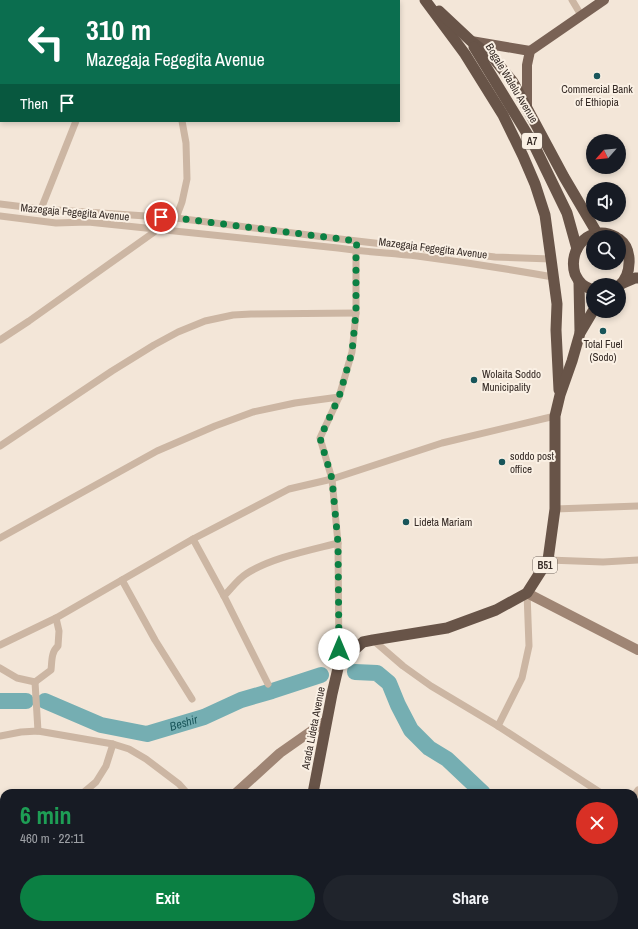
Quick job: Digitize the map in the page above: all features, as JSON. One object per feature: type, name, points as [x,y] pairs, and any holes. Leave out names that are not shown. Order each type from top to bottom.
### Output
[{"type":"highway","name":"Bogale Walelu Avenue","points":[[426,0],[471,41],[494,59],[513,82],[564,177],[595,230]]},
{"type":"highway","points":[[426,0],[467,58],[503,115],[535,184],[545,215],[557,304],[556,330],[560,395]]},
{"type":"highway","name":"Bogale Walelu Avenue","points":[[471,41],[538,152],[567,213],[577,249]]},
{"type":"highway","points":[[577,249],[586,238]]},
{"type":"highway","points":[[624,278],[627,274],[629,262],[634,257],[626,246]]},
{"type":"highway","name":"A7","points":[[577,249],[574,269],[579,282]]},
{"type":"highway","points":[[626,282],[638,278]]},
{"type":"highway","points":[[579,282],[586,286]]},
{"type":"highway","name":"B51","points":[[579,282],[580,333]]},
{"type":"highway","name":"B51","points":[[527,594],[548,560],[555,509],[555,416],[560,395],[580,333],[589,318]]},
{"type":"highway","points":[[339,664],[363,642],[447,628],[496,610],[527,594]]},
{"type":"highway","name":"Arada Lideta Avenue","points":[[314,789],[339,664]]},
{"type":"main road","points":[[471,41],[530,51],[580,15],[604,0]]},
{"type":"main road","name":"A7","points":[[526,107],[527,64],[530,51]]},
{"type":"main road","points":[[527,594],[638,650]]},
{"type":"main road","points":[[240,789],[280,753],[327,720]]},
{"type":"street","points":[[572,0],[580,15]]},
{"type":"street","points":[[41,209],[76,122]]},
{"type":"street","points":[[0,340],[176,218],[182,202],[187,179],[186,143],[182,122]]},
{"type":"street","name":"Mazegaja Fegegita Avenue","points":[[0,204],[41,209],[176,218],[495,257],[551,259]]},
{"type":"street","name":"Mazegaja Fegegita Avenue","points":[[0,216],[56,223],[88,222],[431,258],[492,266],[553,277]]},
{"type":"street","points":[[0,222],[9,217]]},
{"type":"street","points":[[339,664],[338,543],[332,479],[320,438],[339,397],[352,352],[356,312],[357,241]]},
{"type":"street","points":[[0,446],[154,345],[178,332],[205,321],[232,315],[356,312]]},
{"type":"street","points":[[0,538],[157,451],[215,426],[253,412],[295,403],[339,397]]},
{"type":"street","points":[[0,645],[56,618],[193,539],[289,489],[332,479],[442,443],[555,416]]},
{"type":"street","points":[[555,509],[638,506]]},
{"type":"street","points":[[193,539],[224,596],[268,684]]},
{"type":"street","points":[[224,596],[246,574],[264,564],[338,543]]},
{"type":"street","points":[[548,560],[603,562],[638,560]]},
{"type":"street","points":[[122,580],[155,640],[192,699]]},
{"type":"street","points":[[498,726],[522,678],[529,646],[527,594]]},
{"type":"street","points":[[0,668],[17,678],[35,682],[51,670],[54,650],[58,646],[59,632],[56,618]]},
{"type":"street","points":[[373,640],[403,666],[431,686],[498,726],[595,789]]},
{"type":"street","points":[[35,682],[38,731]]},
{"type":"street","points":[[0,736],[21,732],[38,731],[113,744],[129,749],[146,759],[183,789]]},
{"type":"street","points":[[88,789],[96,782],[106,766],[113,744]]},
{"type":"waterway","name":"Beshir","points":[[355,672],[377,673],[389,683],[411,730],[429,748],[447,759],[479,789]]},
{"type":"waterway","name":"Beshir","points":[[45,701],[101,725],[147,734],[204,717],[241,700],[321,675]]},
{"type":"waterway","name":"Beshir","points":[[0,701],[26,701]]},
{"type":"place","name":"Commercial Bank of Ethiopia","points":[[597,76]]},
{"type":"place","name":"Total Fuel (Sodo)","points":[[603,331]]},
{"type":"place","name":"Wolaita Soddo Municipality","points":[[474,380]]},
{"type":"place","name":"soddo post office","points":[[502,462]]},
{"type":"place","name":"Lideta Mariam","points":[[406,522]]},
{"type":"route","points":[[161,217],[357,241],[356,312],[352,352],[339,397],[320,438],[332,479],[338,543],[339,649]]}]
